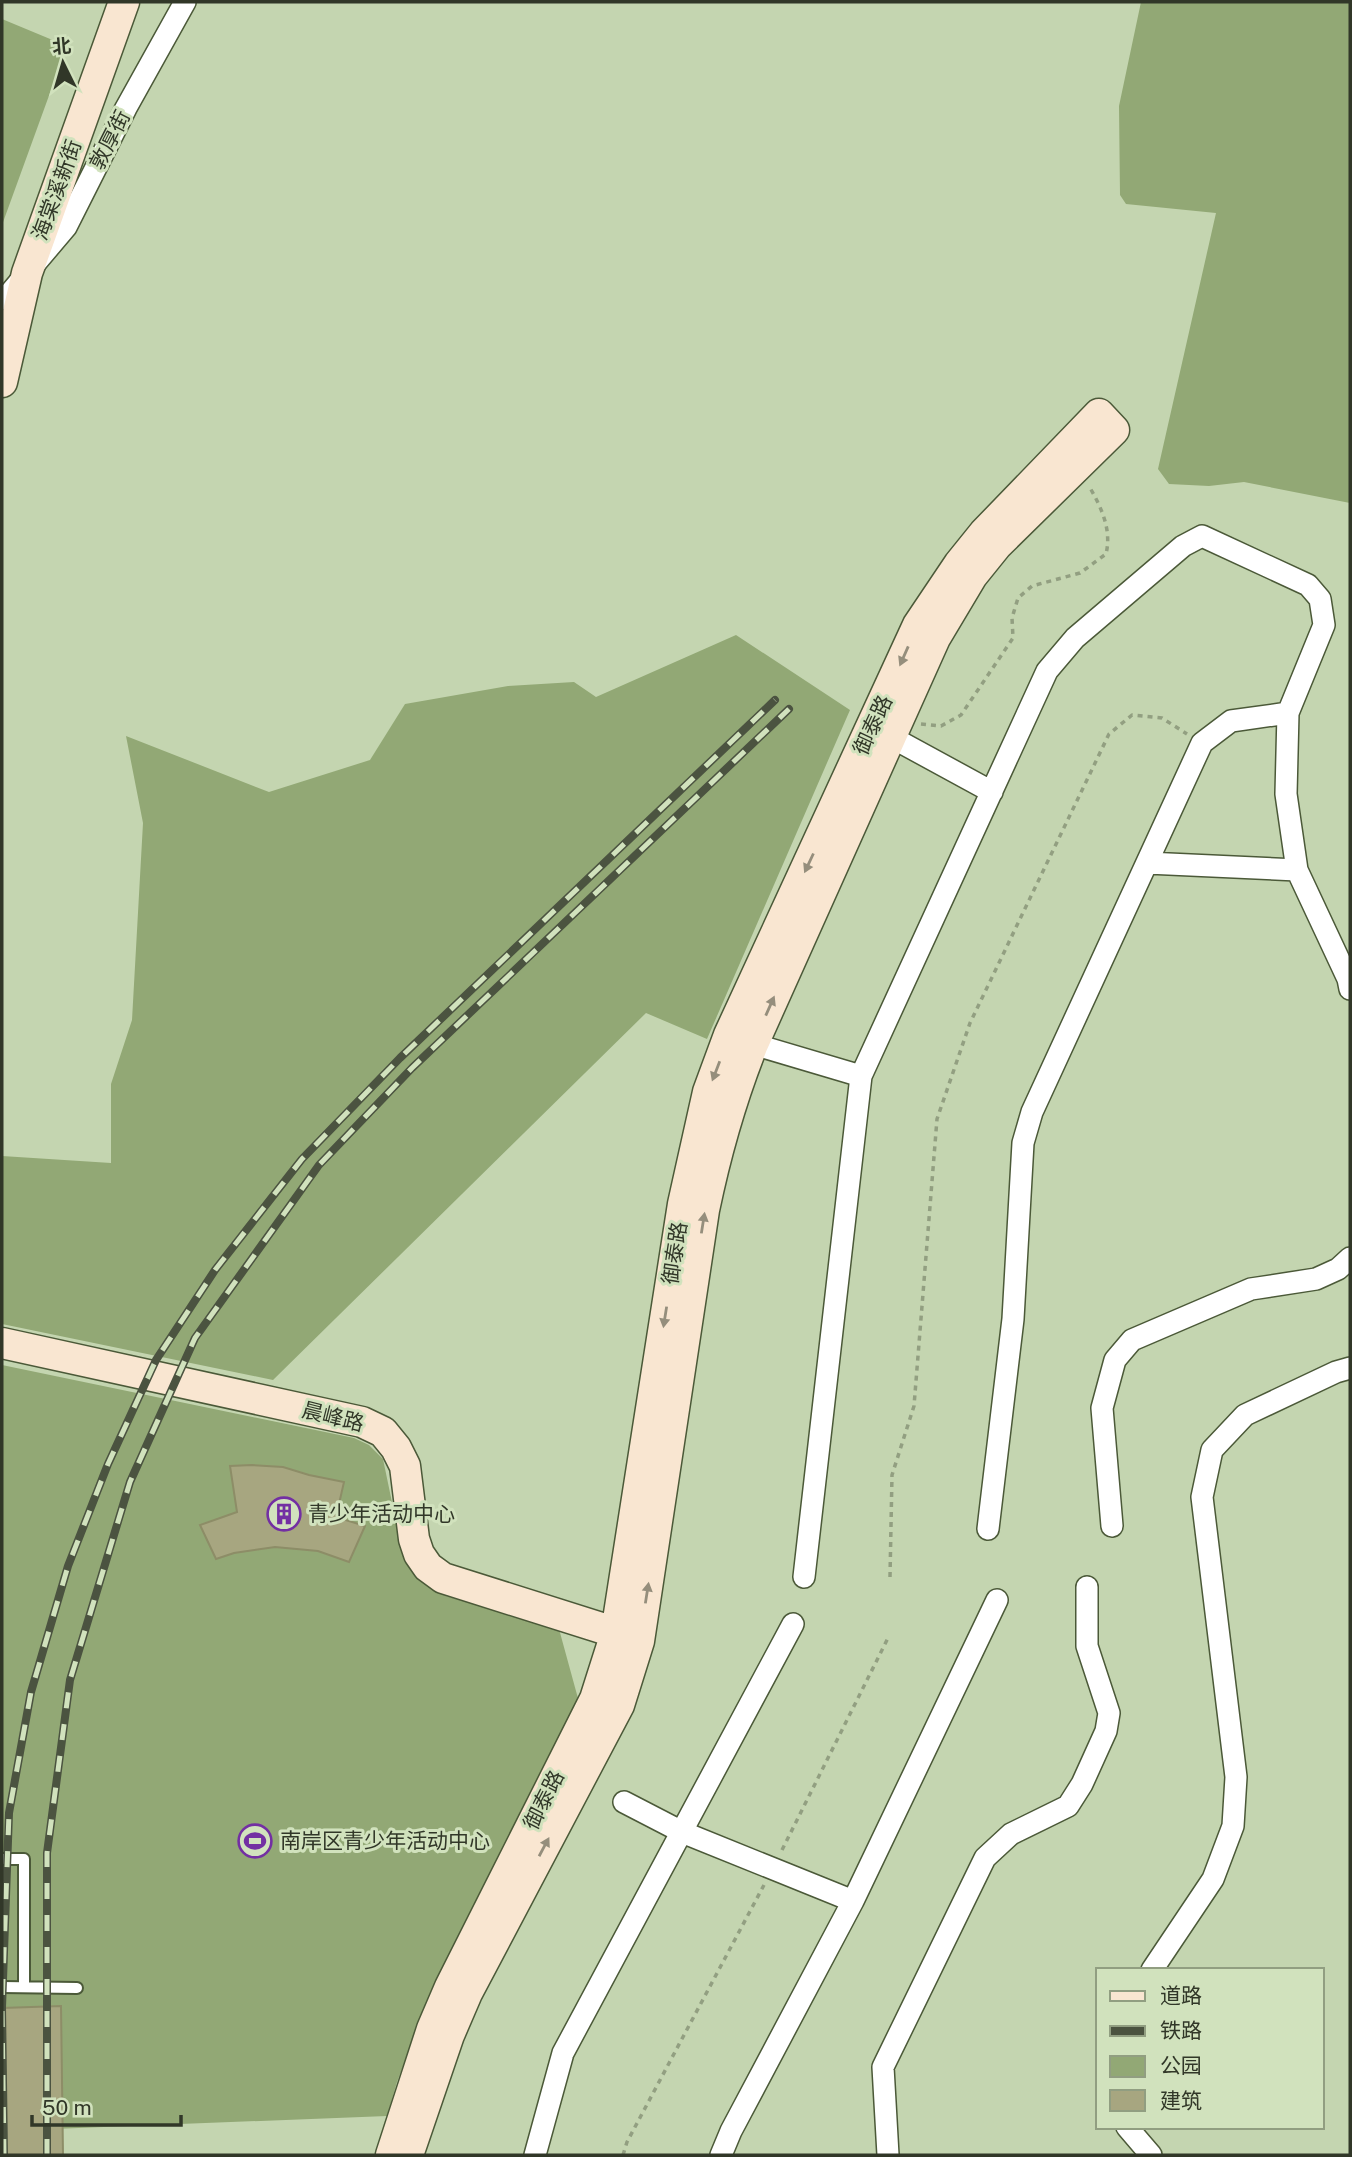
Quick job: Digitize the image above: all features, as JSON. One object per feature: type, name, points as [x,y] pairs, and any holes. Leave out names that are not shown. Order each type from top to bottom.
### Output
[{"type":"street","name":"海棠溪新街","points":[[3,304],[107,2]]},
{"type":"street","name":"海棠溪新街","points":[[2,382],[27,273],[124,2]]},
{"type":"street","name":"敦厚街","points":[[3,304],[66,227],[126,108],[185,2]]},
{"type":"street","points":[[12,339],[66,227]]},
{"type":"street","name":"御泰路","points":[[391,2155],[424,2053],[446,1998],[628,1637],[707,1198],[731,1100],[887,729],[918,625],[958,564],[984,533],[1107,422],[1078,464],[997,545],[972,576],[935,638],[887,729],[729,1035],[708,1092],[683,1204],[628,1637],[619,1705],[467,1993],[449,2035],[408,2155]]},
{"type":"street","points":[[804,1577],[861,1076],[1047,671],[1075,638],[1183,546],[1202,536],[1308,584],[1320,599],[1324,625],[1288,713],[1286,794],[1297,870],[1350,989]]},
{"type":"street","points":[[988,1529],[1013,1319],[1023,1143],[1032,1112],[1202,743],[1231,721],[1288,713]]},
{"type":"street","points":[[887,729],[992,792]]},
{"type":"street","points":[[1147,863],[1297,870]]},
{"type":"street","points":[[753,1044],[861,1076]]},
{"type":"street","points":[[1112,1526],[1102,1408],[1115,1360],[1132,1340],[1251,1289],[1316,1279],[1338,1269],[1350,1258]]},
{"type":"street","name":"晨峰路","points":[[2,1343],[362,1422],[383,1432],[396,1448],[405,1466],[414,1539],[419,1554],[428,1567],[443,1578],[628,1637]]},
{"type":"street","points":[[1153,1968],[1213,1879],[1233,1826],[1236,1777],[1202,1497],[1212,1450],[1245,1415],[1335,1372],[1350,1368]]},
{"type":"street","points":[[888,2155],[883,2067],[985,1858],[1011,1834],[1068,1806],[1082,1784],[1106,1731],[1109,1713],[1087,1646],[1087,1587]]},
{"type":"street","points":[[721,2155],[731,2131],[853,1901],[997,1600]]},
{"type":"street","points":[[535,2155],[563,2053],[793,1624]]},
{"type":"street","points":[[624,1802],[682,1832],[853,1901]]},
{"type":"street","points":[[1129,2129],[1151,2155]]},
{"type":"lane","points":[[2,1859],[24,1859],[24,1987]]},
{"type":"lane","points":[[2,1987],[77,1988]]},
{"type":"path","points":[[887,729],[941,726],[961,715],[1013,638],[1012,618],[1018,598],[1032,586],[1080,573],[1106,554],[1110,539],[1101,507],[1078,464]]},
{"type":"path","points":[[890,1577],[892,1475],[914,1406],[937,1119],[970,1023],[1109,734],[1132,715],[1162,718],[1202,743]]},
{"type":"path","points":[[624,2155],[627,2142],[773,1869],[889,1636]]},
{"type":"green space","points":[[1141,2],[1350,2],[1350,503],[1244,482],[1209,486],[1169,484],[1158,469],[1216,213],[1126,204],[1120,195],[1119,106]]},
{"type":"green space","points":[[2,19],[67,46],[2,225]]},
{"type":"green space","points":[[736,635],[850,710],[707,1039],[646,1013],[273,1380],[2,1324],[2,1156],[111,1163],[111,1084],[132,1020],[143,823],[126,736],[269,792],[370,760],[405,704],[508,686],[574,682],[596,697]]},
{"type":"green space","name":"南岸区青少年活动中心","points":[[2,1365],[354,1438],[369,1445],[383,1459],[404,1560],[413,1573],[446,1596],[559,1629],[579,1702],[419,2024],[387,2116],[2,2131]]},
{"type":"building","name":"青少年活动中心","points":[[230,1466],[283,1467],[344,1482],[336,1517],[365,1526],[349,1562],[318,1551],[275,1547],[234,1553],[216,1559],[200,1525],[237,1512]]},
{"type":"building","points":[[61,2006],[63,2155],[2,2155],[2,2008]]},
{"type":"railway","points":[[4,2155],[2,2007],[9,1813],[31,1692],[68,1566],[108,1464],[156,1360],[215,1270],[302,1159],[400,1058],[775,700]]},
{"type":"railway","points":[[47,2155],[47,1853],[70,1680],[130,1482],[195,1338],[319,1165],[412,1068],[789,709]]},
{"type":"place","name":"青少年活动中心","points":[[284,1514]]},
{"type":"place","name":"南岸区青少年活动中心","points":[[255,1841]]}]
